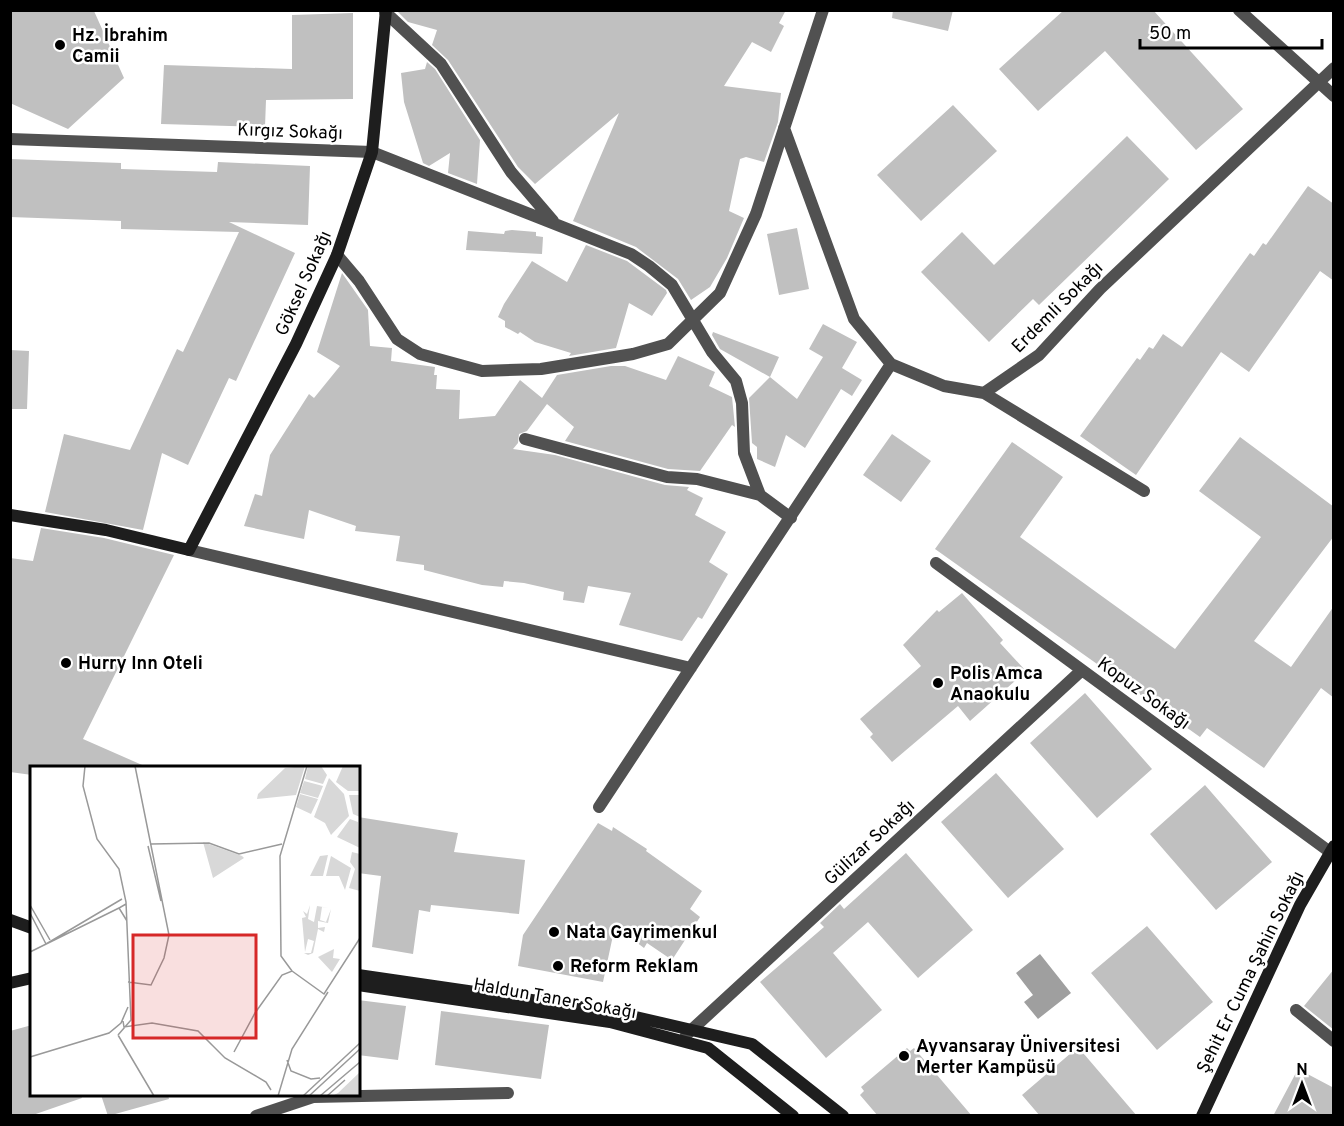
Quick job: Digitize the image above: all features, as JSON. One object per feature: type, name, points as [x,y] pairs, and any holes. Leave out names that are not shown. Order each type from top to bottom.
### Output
[{"type":"main road","name":"Göksel Sokağı","points":[[189,550],[296,344],[337,255],[372,152],[385,11]]},
{"type":"main road","points":[[10,514],[106,530],[189,550]]},
{"type":"main road","name":"Şehit Er Cuma Şahin Sokağı","points":[[1202,1116],[1300,905],[1332,849]]},
{"type":"main road","points":[[10,920],[30,927]]},
{"type":"main road","points":[[360,975],[614,1012],[752,1044],[843,1116]]},
{"type":"main road","points":[[10,983],[30,978]]},
{"type":"main road","name":"Haldun Taner Sokağı","points":[[360,985],[610,1022],[708,1048],[794,1116]]},
{"type":"street","points":[[337,255],[359,281],[397,339],[420,354],[482,370],[541,369],[633,354],[668,344],[694,321],[720,292],[756,214],[824,10]]},
{"type":"street","points":[[1239,10],[1334,96]]},
{"type":"street","name":"Kırgız Sokağı","points":[[385,11],[441,63],[510,172],[556,224]]},
{"type":"street","name":"Erdemli Sokağı","points":[[984,393],[1039,355],[1100,289],[1334,68]]},
{"type":"street","points":[[784,128],[854,319],[891,364],[944,386],[984,393],[1144,492]]},
{"type":"street","name":"Kırgız Sokağı","points":[[10,139],[372,152],[631,254],[672,285],[712,352],[736,381],[742,403],[744,453],[759,495]]},
{"type":"street","points":[[599,807],[891,364]]},
{"type":"street","points":[[525,439],[667,477],[697,479],[759,495],[791,518]]},
{"type":"street","points":[[189,550],[691,668]]},
{"type":"street","name":"Kopuz Sokağı","points":[[936,563],[1332,849]]},
{"type":"street","name":"Gülizar Sokağı","points":[[680,1040],[1082,670]]},
{"type":"street","points":[[1296,1010],[1334,1041]]},
{"type":"street","points":[[256,1116],[313,1097],[508,1093]]},
{"type":"shaded area","points":[[1040,954],[1071,993],[1038,1019],[1024,1002],[1033,995],[1016,973]]},
{"type":"building","name":"Hz. İbrahim Camii","points":[[10,10],[94,11],[124,78],[68,129],[10,103]]},
{"type":"building","points":[[396,10],[786,10],[779,23],[784,26],[771,52],[752,42],[724,86],[781,93],[778,122],[764,162],[746,157],[740,159],[729,211],[744,218],[727,258],[710,287],[691,300],[678,279],[636,247],[573,221],[619,113],[535,184],[518,167],[448,60],[432,45],[437,30],[408,22]]},
{"type":"building","points":[[893,10],[953,10],[948,31],[892,18]]},
{"type":"building","points":[[1064,10],[1153,10],[1243,109],[1196,150],[1105,51],[1038,111],[999,69]]},
{"type":"building","points":[[353,13],[353,99],[266,100],[265,127],[161,124],[164,65],[292,69],[292,15]]},
{"type":"building","points":[[427,62],[435,69],[480,140],[477,184],[448,173],[450,153],[429,166],[423,163],[404,102],[401,73],[425,69]]},
{"type":"building","points":[[953,105],[997,151],[921,221],[877,175]]},
{"type":"building","points":[[1127,136],[1169,179],[1039,305],[1033,299],[989,342],[921,272],[962,232],[994,265]]},
{"type":"building","points":[[10,159],[121,163],[121,169],[217,172],[218,162],[310,166],[308,225],[229,222],[295,253],[236,381],[229,378],[188,465],[162,453],[143,530],[45,512],[64,434],[130,450],[177,349],[183,352],[239,232],[121,229],[121,221],[10,217]]},
{"type":"building","points":[[1308,186],[1334,204],[1334,281],[1320,271],[1249,372],[1221,352],[1136,475],[1080,436],[1137,358],[1140,360],[1149,347],[1153,349],[1163,334],[1182,347],[1250,253],[1254,256],[1263,243],[1266,245]]},
{"type":"building","points":[[797,228],[809,289],[779,295],[767,234]]},
{"type":"building","points":[[468,231],[504,234],[505,231],[536,232],[536,236],[543,237],[542,254],[466,250]]},
{"type":"building","points":[[586,245],[627,261],[666,290],[667,293],[652,316],[629,303],[616,348],[569,356],[571,353],[535,342],[520,332],[518,334],[505,327],[505,321],[498,317],[532,261],[567,282]]},
{"type":"building","points":[[342,273],[368,310],[370,346],[392,348],[391,361],[435,367],[436,389],[460,390],[459,419],[495,416],[520,380],[542,398],[557,375],[611,366],[625,366],[666,380],[678,356],[715,372],[709,386],[732,397],[735,427],[732,425],[700,471],[668,469],[565,441],[574,427],[547,404],[527,431],[519,434],[518,443],[513,449],[555,455],[665,485],[689,487],[687,490],[703,498],[695,515],[726,532],[709,562],[728,574],[702,619],[698,617],[682,641],[619,625],[631,593],[588,586],[584,603],[563,600],[564,592],[524,583],[504,581],[503,587],[482,585],[424,570],[424,565],[396,561],[400,536],[355,531],[356,526],[309,510],[304,539],[244,526],[255,494],[262,496],[270,455],[309,394],[314,398],[340,366],[317,352]]},
{"type":"building","points":[[823,324],[857,342],[842,368],[862,380],[852,396],[841,389],[805,448],[786,435],[775,467],[757,459],[757,447],[752,443],[749,398],[770,377],[797,399],[823,357],[809,349]]},
{"type":"building","points":[[713,332],[779,357],[770,377],[720,349],[712,335]]},
{"type":"building","points":[[10,350],[29,351],[27,409],[10,409]]},
{"type":"building","points":[[892,434],[931,461],[901,502],[863,475]]},
{"type":"building","points":[[1240,437],[1334,507],[1334,536],[1254,641],[1291,667],[1334,606],[1334,698],[1321,688],[1264,768],[1207,728],[1200,737],[935,549],[1012,442],[1063,477],[1020,537],[1175,649],[1261,537],[1199,491]]},
{"type":"building","name":"Hurry Inn Oteli","points":[[41,528],[104,538],[174,555],[83,739],[144,766],[30,766],[30,775],[10,772],[10,558],[33,561]]},
{"type":"building","points":[[962,593],[1003,640],[1000,643],[1026,671],[970,721],[958,706],[892,762],[870,737],[873,734],[860,719],[921,666],[903,645],[937,610],[939,612]]},
{"type":"building","points":[[1085,693],[1152,769],[1097,818],[1030,743]]},
{"type":"building","points":[[996,773],[1064,849],[1008,898],[941,822]]},
{"type":"building","points":[[1205,785],[1272,862],[1216,910],[1150,834]]},
{"type":"building","points":[[360,817],[458,833],[454,852],[525,860],[519,914],[431,905],[430,912],[419,910],[413,954],[372,947],[381,876],[360,873]]},
{"type":"building","points":[[598,823],[612,831],[613,827],[647,849],[646,851],[702,891],[690,909],[700,917],[672,960],[647,943],[644,948],[615,926],[603,982],[518,966],[523,935]]},
{"type":"building","points":[[906,853],[973,930],[918,978],[868,922],[833,953],[882,1010],[826,1058],[760,982],[824,927],[820,923],[840,904],[844,909]]},
{"type":"building","points":[[1147,926],[1213,1002],[1157,1050],[1091,973]]},
{"type":"building","points":[[1334,969],[1334,1030],[1304,1006]]},
{"type":"building","points":[[360,1000],[406,1006],[398,1060],[360,1055]]},
{"type":"building","points":[[441,1011],[549,1025],[541,1079],[435,1065]]},
{"type":"building","points":[[30,1026],[30,1096],[81,1096],[82,1098],[30,1116],[10,1116],[10,1031]]},
{"type":"building","points":[[1078,1047],[1137,1116],[1040,1116],[1022,1095]]},
{"type":"building","name":"Ayvansaray Üniversitesi Merter Kampüsü","points":[[907,1048],[910,1051],[914,1048],[972,1116],[878,1116],[860,1095],[864,1091],[861,1087]]},
{"type":"building","points":[[1298,1069],[1334,1088],[1334,1116],[1273,1116]]},
{"type":"building","points":[[101,1096],[168,1096],[169,1099],[108,1116]]},
{"type":"place","name":"Hz. İbrahim Camii","points":[[60,45]]},
{"type":"place","name":"Hurry Inn Oteli","points":[[66,663]]},
{"type":"place","name":"Polis Amca Anaokulu","points":[[938,683]]},
{"type":"place","name":"Nata Gayrimenkul","points":[[554,932]]},
{"type":"place","name":"Reform Reklam","points":[[558,966]]},
{"type":"place","name":"Ayvansaray Üniversitesi Merter Kampüsü","points":[[904,1056]]}]
